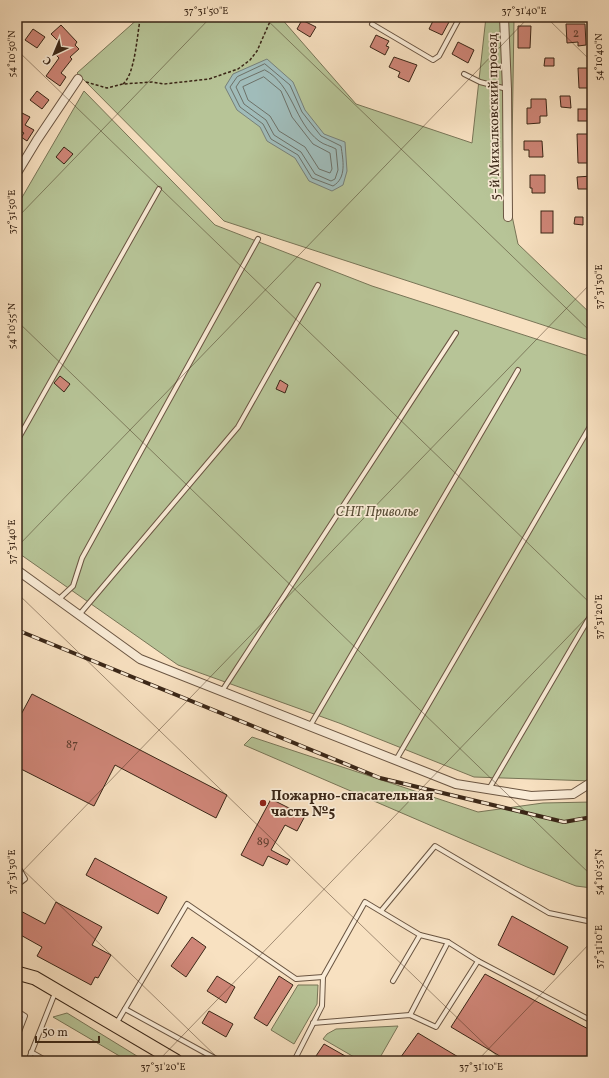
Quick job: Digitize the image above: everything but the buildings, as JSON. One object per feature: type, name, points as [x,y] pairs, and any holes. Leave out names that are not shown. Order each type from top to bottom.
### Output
[{"type":"main road","points":[[17,973],[35,978],[176,1061]]},
{"type":"street","name":"5-й Михалковский проезд","points":[[504,17],[507,89],[508,217]]},
{"type":"street","points":[[17,173],[36,140],[78,79]]},
{"type":"street","points":[[17,570],[140,659],[456,784],[531,796],[573,794],[592,782]]},
{"type":"lane","points":[[372,24],[433,60],[439,56],[460,17]]},
{"type":"lane","points":[[464,74],[480,82],[507,89]]},
{"type":"lane","points":[[17,442],[159,189]]},
{"type":"lane","points":[[58,600],[73,586],[82,558],[258,239]]},
{"type":"lane","points":[[79,615],[238,427],[318,285]]},
{"type":"lane","points":[[222,691],[456,333]]},
{"type":"lane","points":[[310,726],[518,370]]},
{"type":"lane","points":[[396,760],[592,423]]},
{"type":"lane","points":[[488,789],[592,613]]},
{"type":"lane","points":[[381,911],[435,846],[549,913],[592,922]]},
{"type":"lane","points":[[17,865],[25,879],[17,886]]},
{"type":"lane","points":[[294,1061],[322,1006],[323,977],[365,902],[420,935],[448,942],[478,961],[592,1021]]},
{"type":"lane","points":[[116,1025],[187,904],[296,979],[323,977]]},
{"type":"lane","points":[[394,981],[420,935]]},
{"type":"lane","points":[[410,1015],[448,942]]},
{"type":"lane","points":[[313,1023],[410,1015],[436,1027],[478,961]]},
{"type":"lane","points":[[28,1061],[56,991]]},
{"type":"lane","points":[[125,1009],[220,1061]]},
{"type":"lane","points":[[17,1011],[26,1016],[18,1034]]},
{"type":"lane","points":[[31,1052],[47,1061]]},
{"type":"path","points":[[78,79],[103,88],[124,84],[152,82],[164,84],[209,79],[238,69],[256,53],[272,17]]},
{"type":"path","points":[[124,84],[128,79],[133,60],[140,20]]},
{"type":"green space","points":[[140,17],[280,17],[356,104],[472,143],[486,17],[592,17],[514,19],[511,211],[518,244],[592,315],[592,341],[224,221],[77,73]]},
{"type":"green space","name":"СНТ Приволье","points":[[84,91],[215,225],[372,286],[592,357],[592,781],[474,777],[339,723],[178,665],[17,552],[17,206]]},
{"type":"green space","points":[[252,737],[478,812],[543,803],[592,802],[592,888],[576,886],[527,867],[244,745]]},
{"type":"green space","points":[[298,985],[318,985],[317,1004],[294,1044],[271,1030]]},
{"type":"green space","points":[[67,1013],[145,1061],[128,1061],[53,1017]]},
{"type":"green space","points":[[398,1026],[378,1061],[361,1061],[323,1039],[327,1034],[336,1029]]},
{"type":"water","points":[[267,59],[293,82],[305,110],[324,134],[345,142],[347,171],[343,185],[332,191],[309,181],[295,158],[267,141],[260,127],[237,110],[225,87],[233,74]]},
{"type":"railway","points":[[17,630],[380,778],[564,822],[592,817]]},
{"type":"place","name":"Пожарно-спасательная часть №5","points":[[263,803]]}]
